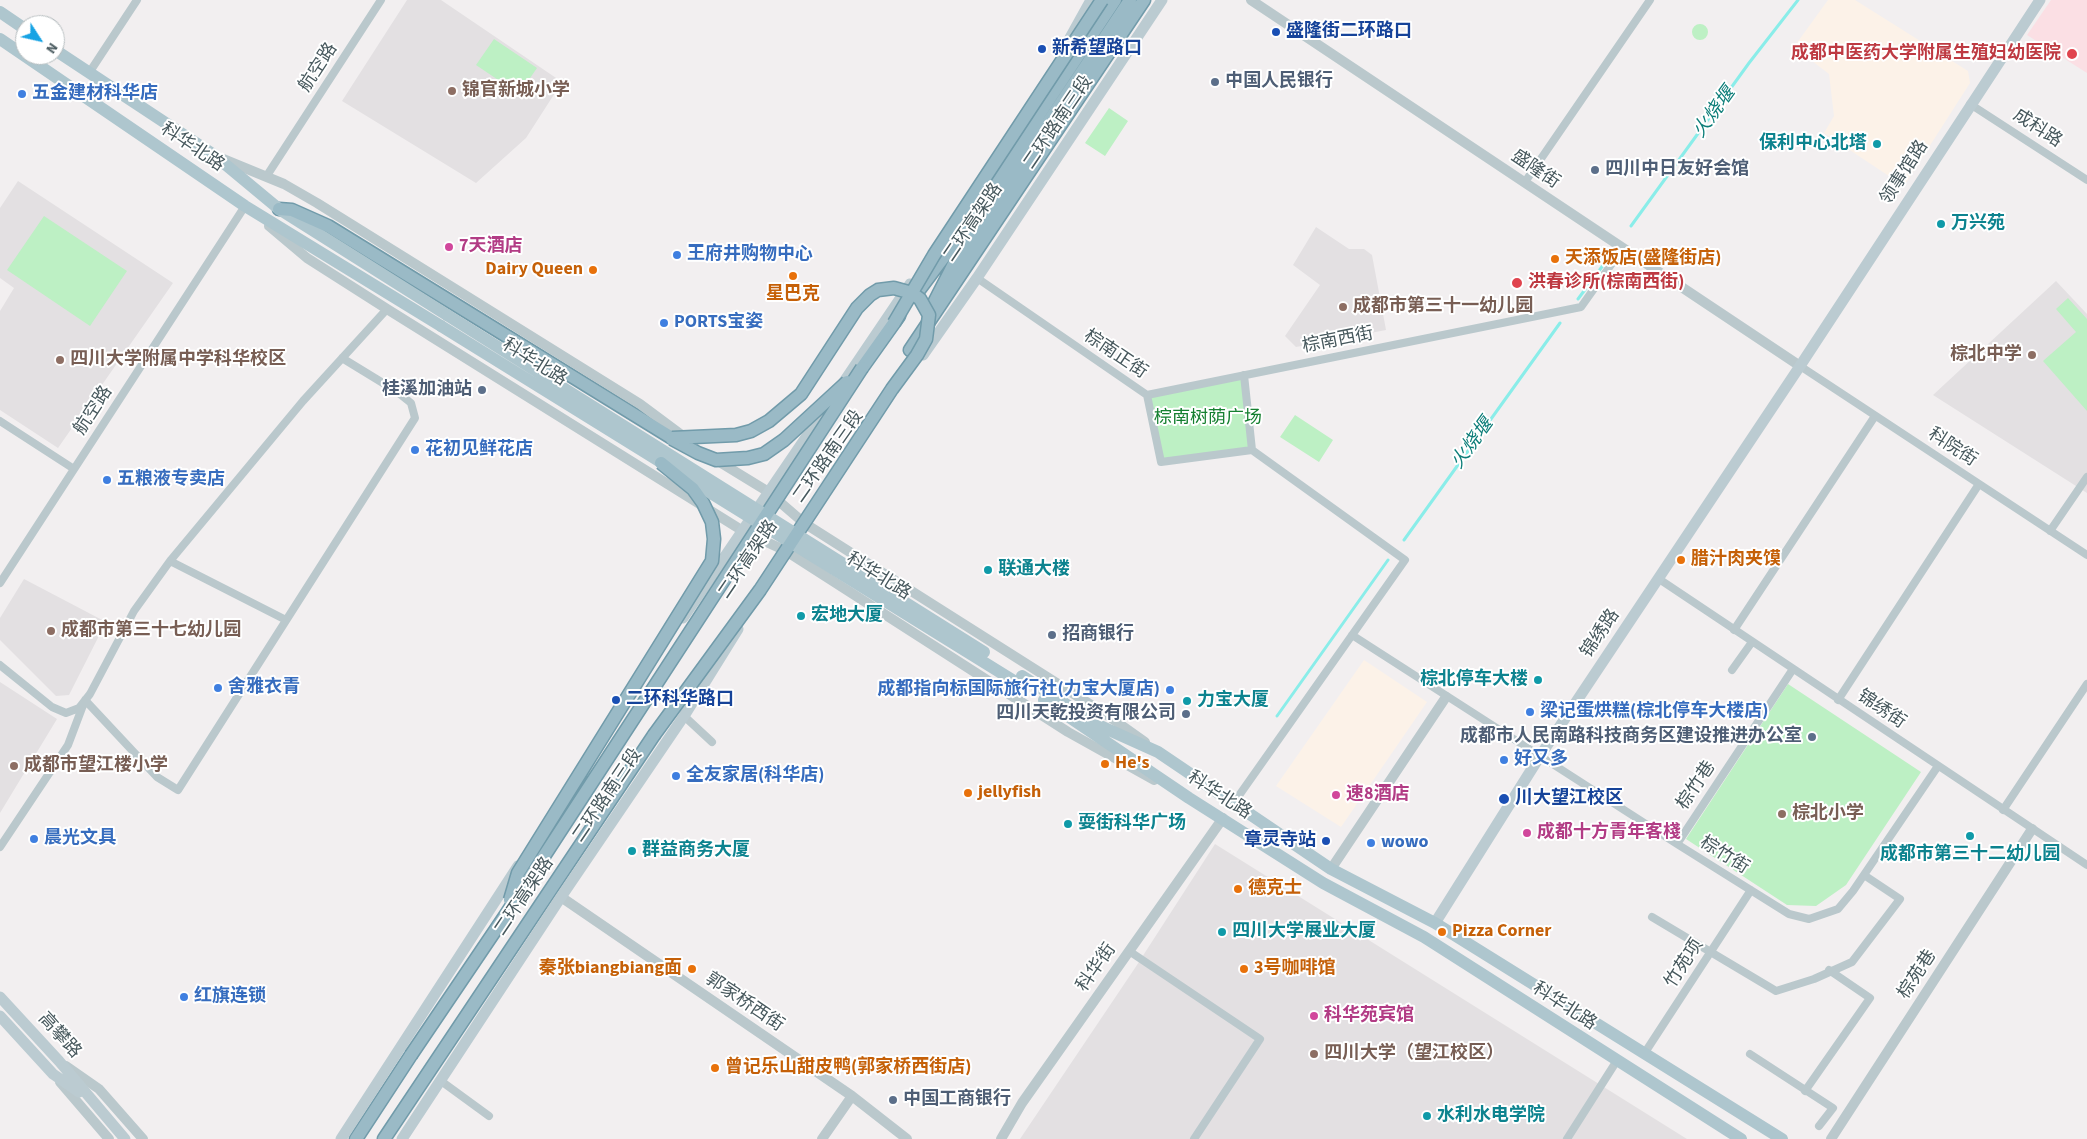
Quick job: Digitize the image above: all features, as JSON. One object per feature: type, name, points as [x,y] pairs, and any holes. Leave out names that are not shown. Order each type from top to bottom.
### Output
[{"type":"highway","name":"二环高架路","points":[[356,1139],[505,916],[862,368],[894,323],[934,255],[1104,0]]},
{"type":"highway","points":[[894,323],[949,250],[1115,0]]},
{"type":"highway","points":[[910,350],[956,260],[1130,0]]},
{"type":"highway","name":"二环高架路","points":[[384,1139],[1144,0]]},
{"type":"highway","points":[[279,209],[292,210],[328,226],[672,438],[698,453],[716,460],[748,458],[764,454],[784,440],[862,368]]},
{"type":"highway","points":[[654,735],[760,590],[892,389],[917,356],[926,339],[929,315],[920,299],[912,293],[894,288],[878,290],[870,295],[858,308],[801,394],[769,421],[751,431],[736,435],[672,438]]},
{"type":"highway","points":[[505,916],[518,873],[703,580],[712,561],[714,539],[712,522],[704,503],[693,489],[661,463]]},
{"type":"main road","name":"二环路南三段","points":[[341,1139],[611,722],[744,531],[767,491],[858,362],[1044,87],[1091,0]]},
{"type":"main road","points":[[1044,87],[1104,0]]},
{"type":"main road","name":"二环路南三段","points":[[402,1139],[561,897],[684,716],[804,523],[977,278],[1162,0]]},
{"type":"main road","name":"领事馆路","points":[[1800,366],[1970,104],[2040,0]]},
{"type":"main road","points":[[0,12],[15,22]]},
{"type":"main road","name":"科华北路","points":[[0,39],[245,206],[661,463],[1020,680],[1098,725],[1158,752],[1332,869],[1434,923],[1782,1139]]},
{"type":"main road","name":"科华北路","points":[[65,57],[214,155],[279,209],[1020,680],[1189,798],[1323,883],[1424,937],[1616,1062],[1741,1139]]},
{"type":"main road","name":"锦绣路","points":[[1434,923],[1540,756],[1800,366]]},
{"type":"main road","name":"高攀路","points":[[0,996],[59,1061],[124,1139]]},
{"type":"main road","name":"高攀路","points":[[0,1016],[53,1074],[91,1100]]},
{"type":"street","points":[[90,73],[137,0]]},
{"type":"street","name":"航空路","points":[[266,177],[381,0]]},
{"type":"street","name":"盛隆街","points":[[1251,0],[1800,366]]},
{"type":"street","points":[[1525,182],[1650,0]]},
{"type":"street","name":"成科路","points":[[1970,104],[2087,180]]},
{"type":"street","points":[[214,155],[284,184],[317,203],[640,404],[719,463],[767,491],[804,523],[1107,715],[1158,752]]},
{"type":"street","points":[[245,206],[308,258],[387,308],[744,531],[786,551],[1068,732],[1120,763],[1189,798]]},
{"type":"street","name":"航空路","points":[[0,583],[245,206]]},
{"type":"street","name":"棕南西街","points":[[1147,394],[1581,307],[1622,248]]},
{"type":"street","name":"棕南正街","points":[[977,278],[1147,394],[1161,462],[1252,450]]},
{"type":"street","points":[[0,666],[52,707],[66,713],[79,708],[134,611],[170,561],[303,401],[387,308]]},
{"type":"street","points":[[85,700],[157,777],[178,790],[416,418],[411,403],[396,391],[342,358]]},
{"type":"street","name":"科院街","points":[[1800,366],[2087,555]]},
{"type":"street","points":[[1233,804],[1405,560],[1252,450],[1244,375]]},
{"type":"street","points":[[1734,630],[1876,416]]},
{"type":"street","points":[[0,421],[74,469]]},
{"type":"street","points":[[2050,531],[2087,477]]},
{"type":"street","points":[[1838,700],[1979,484]]},
{"type":"street","points":[[170,561],[286,620]]},
{"type":"street","name":"锦绣街","points":[[1659,579],[2087,866]]},
{"type":"street","name":"棕竹街","points":[[1352,635],[1676,844],[1789,914],[1809,919],[1838,909],[1864,876],[1938,766]]},
{"type":"street","points":[[1732,670],[1752,642]]},
{"type":"street","name":"棕竹巷","points":[[1676,844],[1793,669]]},
{"type":"street","points":[[2003,810],[2087,684]]},
{"type":"street","points":[[1332,869],[1446,697]]},
{"type":"street","points":[[0,847],[68,745],[85,700]]},
{"type":"street","points":[[684,716],[712,742]]},
{"type":"street","name":"科华街","points":[[1001,1139],[1022,1103],[1223,818]]},
{"type":"street","name":"棕苑巷","points":[[1831,1139],[2032,829]]},
{"type":"street","points":[[1652,917],[1776,991],[1814,979],[1829,970],[1852,962],[1900,899],[1864,876]]},
{"type":"street","name":"竹苑项","points":[[1644,1054],[1751,890]]},
{"type":"street","name":"郭家桥西街","points":[[561,897],[852,1096],[906,1139]]},
{"type":"street","points":[[1129,951],[1260,1039],[1194,1139]]},
{"type":"street","points":[[1805,1091],[1870,998],[1829,970]]},
{"type":"street","points":[[1750,1054],[1833,1108],[1820,1126]]},
{"type":"street","points":[[59,1061],[99,1089],[143,1139]]},
{"type":"street","points":[[1567,1139],[1616,1062]]},
{"type":"street","points":[[53,1074],[109,1139]]},
{"type":"street","points":[[441,1081],[489,1116]]},
{"type":"street","points":[[822,1139],[852,1096]]},
{"type":"shaded area","name":"锦官新城小学","points":[[407,0],[441,0],[562,82],[526,138],[476,183],[342,101]]},
{"type":"shaded area","points":[[1828,0],[1855,0],[1968,71],[1970,83],[1904,186],[1824,133],[1834,116],[1829,74],[1794,47]]},
{"type":"shaded area","name":"成都中医药大学附属生殖妇幼医院","points":[[2051,0],[2087,0],[2087,73],[2027,35]]},
{"type":"shaded area","name":"四川大学附属中学科华校区","points":[[18,181],[173,283],[58,448],[0,410],[0,311],[14,288],[0,278],[0,208]]},
{"type":"shaded area","name":"成都市第三十一幼儿园","points":[[1316,227],[1349,249],[1364,249],[1372,255],[1386,330],[1296,347],[1285,336],[1320,285],[1293,265]]},
{"type":"shaded area","name":"棕北中学","points":[[2056,281],[2087,314],[2087,493],[1933,395]]},
{"type":"shaded area","name":"成都市第三十七幼儿园","points":[[24,579],[106,622],[69,695],[56,696],[0,640],[0,618]]},
{"type":"shaded area","points":[[1364,660],[1427,702],[1341,827],[1276,786]]},
{"type":"shaded area","name":"成都市望江楼小学","points":[[0,682],[57,719],[0,813]]},
{"type":"shaded area","name":"四川大学（望江校区）","points":[[1215,844],[1687,1139],[1020,1139],[1135,968]]},
{"type":"green space","points":[[1697,24],[1703,24],[1708,29],[1706,38],[1697,40],[1692,35],[1692,29]]},
{"type":"green space","points":[[494,39],[537,68],[519,94],[476,65]]},
{"type":"green space","points":[[1109,108],[1128,121],[1105,156],[1085,143]]},
{"type":"green space","points":[[44,216],[127,271],[90,326],[7,270]]},
{"type":"green space","points":[[2068,298],[2087,319],[2087,411],[2043,361],[2076,332],[2056,309]]},
{"type":"green space","name":"棕南树荫广场","points":[[1244,375],[1252,450],[1161,462],[1147,395]]},
{"type":"green space","points":[[1295,415],[1333,440],[1319,462],[1280,437]]},
{"type":"green space","points":[[1788,684],[1921,772],[1846,885],[1816,906],[1787,905],[1686,839]]},
{"type":"waterway","name":"火烧堰","points":[[1631,226],[1749,63],[1798,0]]},
{"type":"waterway","name":"火烧堰","points":[[1578,299],[1607,260]]},
{"type":"waterway","name":"火烧堰","points":[[1404,540],[1560,323]]},
{"type":"waterway","name":"火烧堰","points":[[1277,716],[1388,560]]},
{"type":"place","name":"盛隆街二环路口","points":[[1276,32]]},
{"type":"place","name":"新希望路口","points":[[1042,49]]},
{"type":"place","name":"成都中医药大学附属生殖妇幼医院","points":[[2072,54]]},
{"type":"place","name":"中国人民银行","points":[[1215,82]]},
{"type":"place","name":"锦官新城小学","points":[[452,91]]},
{"type":"place","name":"五金建材科华店","points":[[22,94]]},
{"type":"place","name":"保利中心北塔","points":[[1877,144]]},
{"type":"place","name":"四川中日友好会馆","points":[[1595,170]]},
{"type":"place","name":"万兴苑","points":[[1941,224]]},
{"type":"place","name":"7天酒店","points":[[449,247]]},
{"type":"place","name":"王府井购物中心","points":[[677,255]]},
{"type":"place","name":"天添饭店(盛隆街店)","points":[[1555,259]]},
{"type":"place","name":"Dairy Queen","points":[[593,270]]},
{"type":"place","name":"星巴克","points":[[793,276]]},
{"type":"place","name":"洪春诊所(棕南西街)","points":[[1517,283]]},
{"type":"place","name":"成都市第三十一幼儿园","points":[[1343,307]]},
{"type":"place","name":"PORTS宝姿","points":[[664,323]]},
{"type":"place","name":"棕北中学","points":[[2032,355]]},
{"type":"place","name":"四川大学附属中学科华校区","points":[[60,360]]},
{"type":"place","name":"桂溪加油站","points":[[482,390]]},
{"type":"place","name":"花初见鲜花店","points":[[415,450]]},
{"type":"place","name":"五粮液专卖店","points":[[107,480]]},
{"type":"place","name":"腊汁肉夹馍","points":[[1681,560]]},
{"type":"place","name":"联通大楼","points":[[988,570]]},
{"type":"place","name":"宏地大厦","points":[[801,616]]},
{"type":"place","name":"成都市第三十七幼儿园","points":[[51,631]]},
{"type":"place","name":"招商银行","points":[[1052,635]]},
{"type":"place","name":"棕北停车大楼","points":[[1538,680]]},
{"type":"place","name":"舍雅衣青","points":[[218,688]]},
{"type":"place","name":"成都指向标国际旅行社(力宝大厦店)","points":[[1170,690]]},
{"type":"place","name":"二环科华路口","points":[[616,700]]},
{"type":"place","name":"力宝大厦","points":[[1187,701]]},
{"type":"place","name":"梁记蛋烘糕(棕北停车大楼店)","points":[[1530,712]]},
{"type":"place","name":"四川天乾投资有限公司","points":[[1186,714]]},
{"type":"place","name":"成都市人民南路科技商务区建设推进办公室","points":[[1812,737]]},
{"type":"place","name":"好又多","points":[[1504,760]]},
{"type":"place","name":"He's","points":[[1105,764]]},
{"type":"place","name":"成都市望江楼小学","points":[[14,766]]},
{"type":"place","name":"全友家居(科华店)","points":[[676,776]]},
{"type":"place","name":"jellyfish","points":[[968,793]]},
{"type":"place","name":"速8酒店","points":[[1336,795]]},
{"type":"place","name":"川大望江校区","points":[[1504,799]]},
{"type":"place","name":"棕北小学","points":[[1782,814]]},
{"type":"place","name":"耍街科华广场","points":[[1068,824]]},
{"type":"place","name":"成都十方青年客棧","points":[[1527,833]]},
{"type":"place","name":"成都市第三十二幼儿园","points":[[1970,836]]},
{"type":"place","name":"晨光文具","points":[[34,839]]},
{"type":"place","name":"章灵寺站","points":[[1326,841]]},
{"type":"place","name":"wowo","points":[[1371,843]]},
{"type":"place","name":"群益商务大厦","points":[[632,851]]},
{"type":"place","name":"德克士","points":[[1238,889]]},
{"type":"place","name":"四川大学展业大厦","points":[[1222,932]]},
{"type":"place","name":"Pizza Corner","points":[[1442,932]]},
{"type":"place","name":"秦张biangbiang面","points":[[692,969]]},
{"type":"place","name":"3号咖啡馆","points":[[1244,969]]},
{"type":"place","name":"红旗连锁","points":[[184,997]]},
{"type":"place","name":"科华苑宾馆","points":[[1314,1016]]},
{"type":"place","name":"四川大学（望江校区）","points":[[1314,1054]]},
{"type":"place","name":"曾记乐山甜皮鸭(郭家桥西街店)","points":[[715,1068]]},
{"type":"place","name":"中国工商银行","points":[[893,1100]]},
{"type":"place","name":"水利水电学院","points":[[1427,1116]]}]
